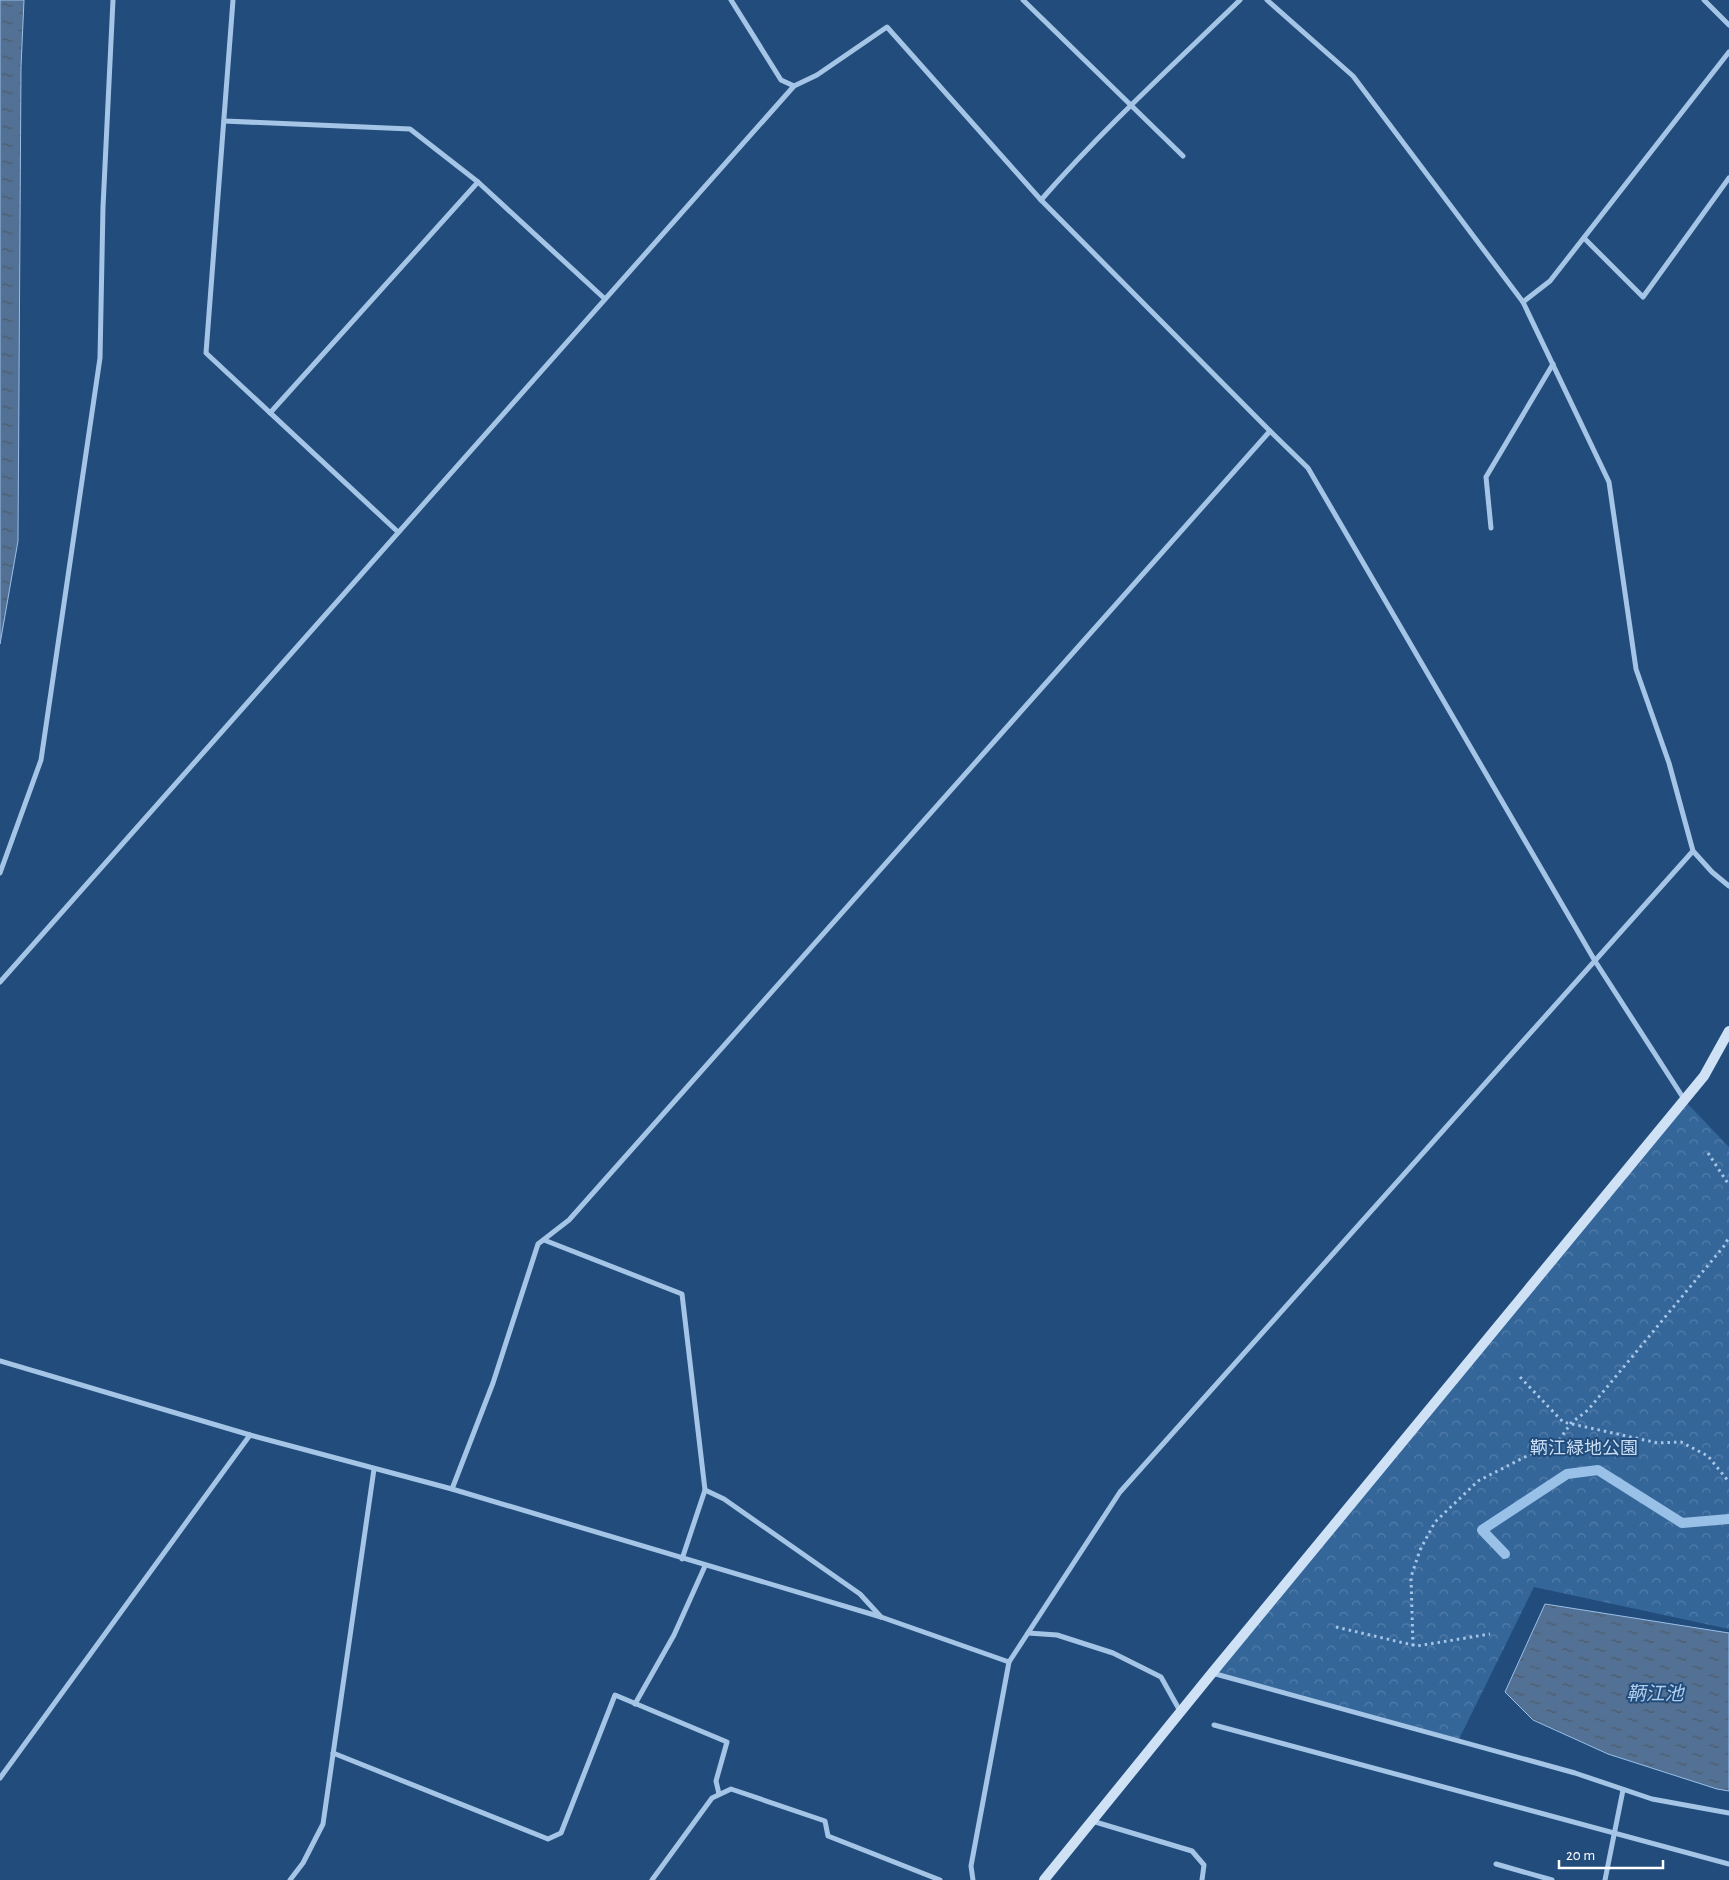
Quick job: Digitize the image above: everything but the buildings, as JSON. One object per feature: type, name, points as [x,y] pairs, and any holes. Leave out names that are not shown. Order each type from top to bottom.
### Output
[{"type":"street","points":[[0,873],[41,760],[100,358],[103,207],[113,0]]},
{"type":"street","points":[[233,0],[206,354],[398,532]]},
{"type":"street","points":[[731,0],[781,80],[794,86]]},
{"type":"street","points":[[1023,0],[1183,156]]},
{"type":"street","points":[[1041,200],[1062,176],[1240,0]]},
{"type":"street","points":[[1267,0],[1353,76],[1523,302],[1609,482],[1636,669],[1669,764],[1693,851],[1712,872],[1729,886]]},
{"type":"street","points":[[1704,0],[1728,22]]},
{"type":"street","points":[[0,982],[794,86],[817,75],[887,26],[1041,200],[1270,432],[1308,468],[1595,961],[1684,1100]]},
{"type":"street","points":[[1523,302],[1550,281],[1729,52]]},
{"type":"street","points":[[224,121],[410,129],[478,182],[605,299]]},
{"type":"street","points":[[1584,238],[1643,296],[1729,178]]},
{"type":"street","points":[[270,413],[478,182]]},
{"type":"street","points":[[1491,528],[1486,477],[1552,364]]},
{"type":"street","points":[[452,1490],[494,1383],[538,1244],[569,1220],[1270,432]]},
{"type":"street","points":[[973,1880],[971,1866],[1008,1662],[1120,1492],[1693,851]]},
{"type":"street","points":[[1044,1880],[1704,1076],[1729,1031]]},
{"type":"street","points":[[544,1240],[682,1294],[705,1490],[682,1559]]},
{"type":"street","points":[[0,1361],[250,1435],[452,1490],[882,1617],[1008,1662]]},
{"type":"street","points":[[0,1778],[250,1435]]},
{"type":"street","points":[[290,1880],[303,1862],[323,1824],[374,1469]]},
{"type":"street","points":[[705,1490],[724,1499],[860,1594],[882,1617]]},
{"type":"street","points":[[635,1704],[674,1635],[705,1566]]},
{"type":"street","points":[[1028,1633],[1057,1635],[1113,1653],[1161,1677],[1181,1711]]},
{"type":"street","points":[[1212,1673],[1575,1773],[1652,1800],[1729,1813]]},
{"type":"street","points":[[333,1753],[548,1839],[561,1833],[615,1695],[727,1742],[716,1781],[718,1794]]},
{"type":"street","points":[[1214,1725],[1729,1864]]},
{"type":"street","points":[[652,1880],[712,1798],[731,1788],[826,1820],[828,1836],[940,1880]]},
{"type":"street","points":[[1605,1880],[1623,1790]]},
{"type":"street","points":[[1092,1821],[1192,1851],[1204,1865],[1202,1880]]},
{"type":"street","points":[[1496,1864],[1552,1880]]},
{"type":"path","points":[[1708,1153],[1729,1185]]},
{"type":"path","points":[[1413,1646],[1411,1578],[1420,1550],[1435,1522],[1478,1480],[1560,1439],[1571,1423],[1588,1410],[1724,1246],[1729,1237]]},
{"type":"path","points":[[1520,1377],[1563,1422],[1658,1443],[1681,1442],[1708,1456],[1729,1482]]},
{"type":"path","points":[[1336,1628],[1413,1646],[1490,1634]]},
{"type":"green space","name":"鞆江緑地公園","points":[[1684,1100],[1729,1147],[1729,1629],[1534,1587],[1458,1741],[1212,1673]]},
{"type":"water","points":[[0,0],[24,0],[21,67],[18,541],[0,644]]},
{"type":"water","name":"鞆江池","points":[[1545,1604],[1729,1633],[1729,1791],[1717,1789],[1608,1754],[1533,1720],[1505,1692]]},
{"type":"waterway","points":[[1505,1554],[1482,1530],[1567,1474],[1598,1470],[1682,1523],[1729,1519]]}]
